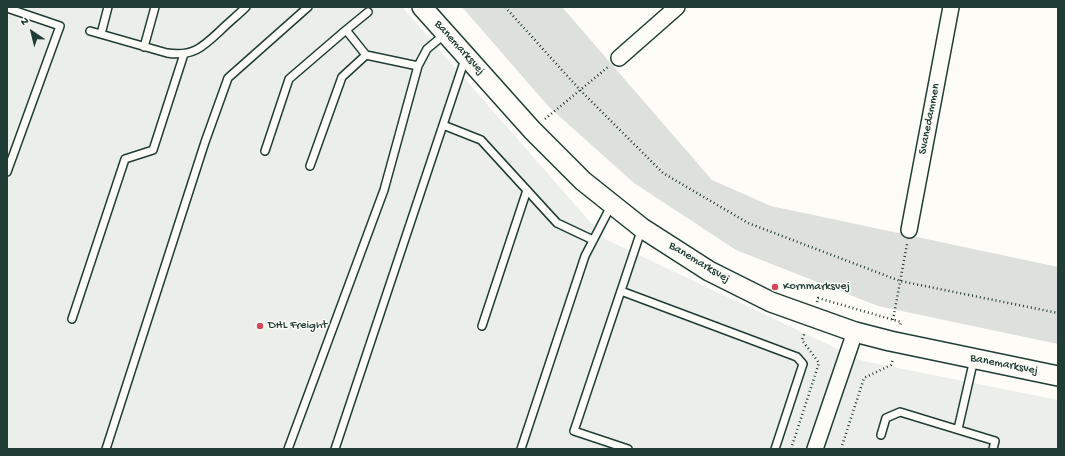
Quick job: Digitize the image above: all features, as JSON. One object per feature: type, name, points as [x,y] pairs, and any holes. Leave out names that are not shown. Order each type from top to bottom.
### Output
[{"type":"street","name":"Banemarksvej","points":[[422,7],[532,130],[583,181],[642,228],[709,271],[771,302],[855,332],[893,342],[1058,376]]},
{"type":"street","points":[[619,58],[677,7]]},
{"type":"street","name":"Svanedammen","points":[[909,230],[951,7]]},
{"type":"street","points":[[815,449],[855,332]]},
{"type":"lane","points":[[101,34],[108,7]]},
{"type":"lane","points":[[144,47],[155,7]]},
{"type":"lane","points":[[90,31],[167,53],[184,54],[194,52],[203,47],[246,7]]},
{"type":"lane","points":[[106,449],[205,142],[228,78],[308,7]]},
{"type":"lane","points":[[7,8],[60,26],[7,172]]},
{"type":"lane","points":[[265,151],[289,79],[368,12]]},
{"type":"lane","points":[[346,30],[366,55],[418,66]]},
{"type":"lane","points":[[288,449],[384,190],[418,66],[427,49],[446,33]]},
{"type":"lane","points":[[72,319],[125,159],[153,150],[184,54]]},
{"type":"lane","points":[[310,166],[342,77],[366,55]]},
{"type":"lane","points":[[335,449],[466,56]]},
{"type":"lane","points":[[443,125],[481,140],[557,222],[593,240]]},
{"type":"lane","points":[[482,326],[527,190]]},
{"type":"lane","points":[[520,449],[585,256],[612,204]]},
{"type":"lane","points":[[628,449],[574,431],[642,228]]},
{"type":"lane","points":[[621,291],[797,358],[803,364],[775,449]]},
{"type":"lane","points":[[958,429],[974,359]]},
{"type":"lane","points":[[881,435],[886,418],[900,412],[995,441],[993,449]]},
{"type":"path","points":[[505,7],[580,90],[664,172],[748,223],[900,281],[1058,313]]},
{"type":"path","points":[[532,130],[619,58]]},
{"type":"path","points":[[841,449],[864,378],[891,365],[893,320],[909,230]]},
{"type":"path","points":[[818,298],[901,322],[893,342]]},
{"type":"shaded area","points":[[7,7],[402,7],[605,239],[863,361],[1058,400],[1058,449],[7,449]]},
{"type":"shaded area","points":[[462,7],[562,7],[712,180],[771,206],[1058,267],[1058,344],[878,306],[736,250],[634,183],[549,107]]},
{"type":"place","name":"Kornmarksvej","points":[[775,287]]},
{"type":"place","name":"DHL Freight","points":[[260,326]]}]
